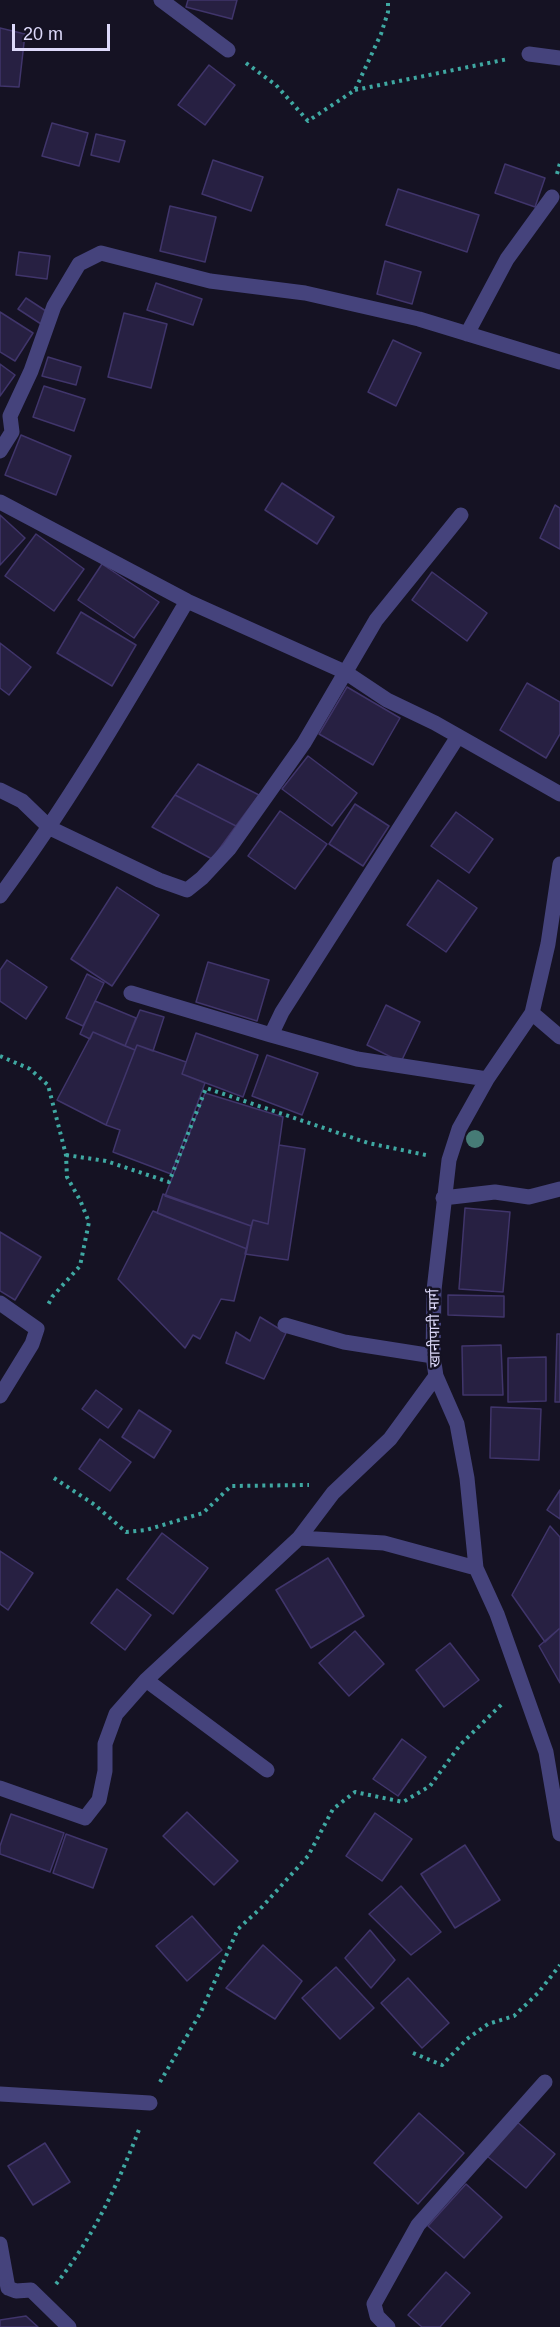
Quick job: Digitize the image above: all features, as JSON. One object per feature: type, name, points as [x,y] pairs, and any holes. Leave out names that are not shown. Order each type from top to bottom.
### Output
[{"type":"street","points":[[161,0],[228,50]]},
{"type":"street","points":[[529,54],[560,58]]},
{"type":"street","points":[[467,334],[507,259],[552,197]]},
{"type":"street","points":[[0,451],[12,432],[10,416],[31,371],[54,306],[79,264],[101,253],[210,281],[305,293],[419,319],[560,362]]},
{"type":"street","points":[[0,502],[187,601],[345,672],[387,700],[435,723],[457,738],[560,794]]},
{"type":"street","points":[[0,790],[22,801],[50,828],[159,880],[187,890],[202,879],[229,849],[304,743],[376,620],[461,515]]},
{"type":"street","points":[[0,896],[50,828],[187,601]]},
{"type":"street","points":[[271,1035],[282,1012],[457,738]]},
{"type":"street","name":"खानीपानी मार्ग","points":[[560,864],[548,944],[532,1013],[488,1079],[459,1129],[449,1160],[434,1290],[433,1356],[436,1376],[457,1424],[467,1478],[476,1568],[497,1614],[546,1752],[558,1810],[560,1834]]},
{"type":"street","points":[[131,993],[357,1059],[488,1079]]},
{"type":"street","points":[[532,1013],[560,1037]]},
{"type":"street","points":[[443,1198],[495,1192],[529,1197],[560,1189]]},
{"type":"street","points":[[0,1303],[37,1329],[32,1344],[0,1396]]},
{"type":"street","points":[[285,1325],[344,1342],[433,1356]]},
{"type":"street","points":[[0,1788],[85,1818],[99,1800],[105,1771],[105,1744],[116,1714],[146,1680],[299,1538],[333,1493],[390,1439],[436,1376]]},
{"type":"street","points":[[299,1538],[384,1543],[476,1568]]},
{"type":"street","points":[[146,1680],[267,1770]]},
{"type":"street","points":[[388,2327],[377,2316],[374,2304],[418,2225],[545,2082]]},
{"type":"street","points":[[0,2094],[150,2103]]},
{"type":"street","points":[[0,2244],[4,2291],[31,2290],[69,2327]]},
{"type":"path","points":[[355,90],[381,34],[388,12],[388,0]]},
{"type":"path","points":[[228,50],[276,85],[308,121],[355,90],[529,54]]},
{"type":"path","points":[[0,1056],[30,1069],[48,1085],[66,1155],[67,1178],[89,1222],[80,1266],[52,1297],[37,1329]]},
{"type":"path","points":[[66,1155],[106,1161],[169,1182],[206,1089],[368,1143],[449,1160]]},
{"type":"path","points":[[54,1478],[95,1505],[126,1532],[146,1530],[203,1513],[231,1486],[304,1483],[333,1493]]},
{"type":"path","points":[[46,2303],[46,2295],[72,2263],[122,2174],[150,2103],[171,2060],[201,2012],[238,1929],[262,1907],[308,1856],[333,1809],[355,1792],[403,1802],[430,1786],[460,1745],[523,1685]]},
{"type":"path","points":[[413,2054],[442,2065],[467,2039],[488,2024],[514,2016],[538,1993],[560,1965]]},
{"type":"building","points":[[188,0],[237,0],[232,19],[186,7]]},
{"type":"building","points":[[0,28],[25,34],[19,87],[0,86]]},
{"type":"building","points":[[209,65],[235,85],[205,125],[178,105]]},
{"type":"building","points":[[52,123],[88,133],[79,166],[42,156]]},
{"type":"building","points":[[96,134],[125,141],[119,162],[91,155]]},
{"type":"building","points":[[213,160],[263,177],[251,211],[202,194]]},
{"type":"building","points":[[505,164],[545,178],[535,207],[495,193]]},
{"type":"building","points":[[398,189],[479,215],[467,252],[386,225]]},
{"type":"building","points":[[170,206],[216,217],[205,262],[160,251]]},
{"type":"building","points":[[19,252],[50,256],[47,279],[16,275]]},
{"type":"building","points":[[385,261],[421,272],[412,304],[377,294]]},
{"type":"building","points":[[156,283],[202,299],[193,325],[147,310]]},
{"type":"building","points":[[26,298],[49,313],[41,324],[18,309]]},
{"type":"building","points":[[0,312],[33,333],[15,361],[0,352]]},
{"type":"building","points":[[124,313],[167,324],[151,388],[108,377]]},
{"type":"building","points":[[393,340],[421,353],[396,406],[368,392]]},
{"type":"building","points":[[48,357],[81,367],[76,385],[42,376]]},
{"type":"building","points":[[0,364],[15,375],[0,396]]},
{"type":"building","points":[[44,386],[85,399],[74,431],[33,417]]},
{"type":"building","points":[[21,435],[71,456],[56,495],[5,475]]},
{"type":"building","points":[[282,483],[334,517],[317,544],[265,510]]},
{"type":"building","points":[[555,505],[560,508],[560,549],[540,538]]},
{"type":"building","points":[[0,515],[25,538],[0,565]]},
{"type":"building","points":[[36,534],[84,569],[54,611],[5,576]]},
{"type":"building","points":[[102,564],[159,602],[134,638],[78,600]]},
{"type":"building","points":[[432,572],[487,613],[467,641],[412,600]]},
{"type":"building","points":[[81,612],[136,645],[112,686],[57,653]]},
{"type":"building","points":[[0,643],[31,667],[9,695],[0,688]]},
{"type":"building","points":[[527,683],[560,702],[560,734],[546,758],[500,730]]},
{"type":"building","points":[[347,687],[400,718],[373,765],[319,734]]},
{"type":"building","points":[[308,756],[357,793],[332,826],[282,789]]},
{"type":"building","points":[[198,764],[259,795],[236,826],[175,795]]},
{"type":"building","points":[[175,795],[236,826],[212,859],[152,827]]},
{"type":"building","points":[[355,804],[389,826],[363,866],[329,844]]},
{"type":"building","points":[[280,811],[327,844],[295,889],[248,856]]},
{"type":"building","points":[[456,812],[493,839],[469,873],[431,846]]},
{"type":"building","points":[[438,880],[477,908],[446,952],[407,925]]},
{"type":"building","points":[[117,887],[159,915],[112,986],[71,959]]},
{"type":"building","points":[[7,960],[47,987],[26,1019],[0,1001],[0,970]]},
{"type":"building","points":[[208,962],[269,980],[257,1021],[196,1002]]},
{"type":"building","points":[[87,974],[104,983],[83,1026],[66,1018]]},
{"type":"building","points":[[95,1001],[136,1018],[125,1046],[93,1032],[90,1039],[80,1034]]},
{"type":"building","points":[[386,1005],[420,1022],[401,1062],[367,1045]]},
{"type":"building","points":[[140,1010],[164,1017],[153,1051],[137,1045],[135,1050],[125,1046]]},
{"type":"building","points":[[93,1032],[135,1050],[106,1125],[57,1100]]},
{"type":"building","points":[[196,1033],[258,1055],[243,1097],[182,1074]]},
{"type":"building","points":[[137,1045],[186,1062],[182,1074],[205,1083],[171,1174],[113,1152],[120,1130],[106,1125]]},
{"type":"building","points":[[267,1055],[318,1073],[302,1115],[252,1096]]},
{"type":"building","points":[[205,1093],[283,1117],[268,1224],[253,1220],[251,1226],[165,1196]]},
{"type":"building","points":[[279,1145],[305,1149],[288,1260],[245,1254],[253,1220],[268,1224]]},
{"type":"building","points":[[163,1194],[251,1226],[247,1249],[157,1213]]},
{"type":"building","points":[[465,1208],[510,1212],[503,1292],[459,1289]]},
{"type":"building","points":[[153,1211],[247,1249],[234,1301],[221,1299],[200,1339],[193,1335],[185,1348],[118,1279]]},
{"type":"building","points":[[0,1232],[41,1257],[15,1300],[0,1291]]},
{"type":"building","points":[[448,1295],[504,1296],[504,1317],[448,1315]]},
{"type":"building","points":[[260,1317],[286,1333],[264,1379],[226,1363],[236,1332],[250,1341]]},
{"type":"building","points":[[557,1334],[560,1334],[560,1402],[555,1402]]},
{"type":"building","points":[[501,1345],[503,1395],[463,1395],[462,1346]]},
{"type":"building","points":[[546,1357],[546,1401],[508,1402],[508,1358]]},
{"type":"building","points":[[96,1390],[122,1409],[108,1428],[82,1409]]},
{"type":"building","points":[[491,1407],[541,1409],[539,1460],[490,1458]]},
{"type":"building","points":[[139,1410],[171,1431],[154,1458],[122,1437]]},
{"type":"building","points":[[100,1439],[131,1462],[110,1491],[79,1469]]},
{"type":"building","points":[[560,1490],[560,1519],[547,1510]]},
{"type":"building","points":[[550,1526],[560,1537],[560,1628],[545,1642],[512,1595]]},
{"type":"building","points":[[162,1533],[208,1568],[173,1614],[127,1579]]},
{"type":"building","points":[[0,1551],[33,1573],[8,1610],[0,1604]]},
{"type":"building","points":[[328,1558],[364,1616],[311,1648],[276,1590]]},
{"type":"building","points":[[117,1589],[151,1615],[125,1650],[91,1623]]},
{"type":"building","points":[[560,1628],[560,1683],[539,1646]]},
{"type":"building","points":[[355,1631],[384,1664],[349,1696],[319,1663]]},
{"type":"building","points":[[450,1643],[479,1680],[444,1707],[416,1670]]},
{"type":"building","points":[[402,1739],[426,1757],[398,1796],[373,1779]]},
{"type":"building","points":[[187,1812],[238,1861],[214,1885],[163,1836]]},
{"type":"building","points":[[375,1813],[412,1839],[382,1881],[346,1856]]},
{"type":"building","points":[[11,1814],[64,1833],[50,1872],[0,1854],[0,1846]]},
{"type":"building","points":[[66,1834],[107,1849],[93,1888],[53,1873]]},
{"type":"building","points":[[465,1845],[500,1900],[455,1928],[421,1874]]},
{"type":"building","points":[[401,1886],[441,1932],[411,1955],[369,1914]]},
{"type":"building","points":[[192,1916],[222,1950],[187,1981],[156,1946]]},
{"type":"building","points":[[370,1930],[395,1960],[371,1988],[345,1958]]},
{"type":"building","points":[[263,1945],[302,1981],[275,2019],[226,1988]]},
{"type":"building","points":[[336,1967],[374,2008],[340,2039],[302,1998]]},
{"type":"building","points":[[408,1978],[449,2023],[422,2048],[381,2003]]},
{"type":"building","points":[[419,2113],[464,2153],[418,2204],[374,2163]]},
{"type":"building","points":[[516,2121],[555,2154],[526,2188],[487,2156]]},
{"type":"building","points":[[45,2143],[70,2182],[33,2205],[8,2166]]},
{"type":"building","points":[[466,2184],[502,2217],[464,2258],[428,2226]]},
{"type":"building","points":[[446,2272],[470,2293],[440,2327],[422,2327],[408,2315]]},
{"type":"building","points":[[26,2316],[38,2327],[0,2327],[0,2320]]}]
